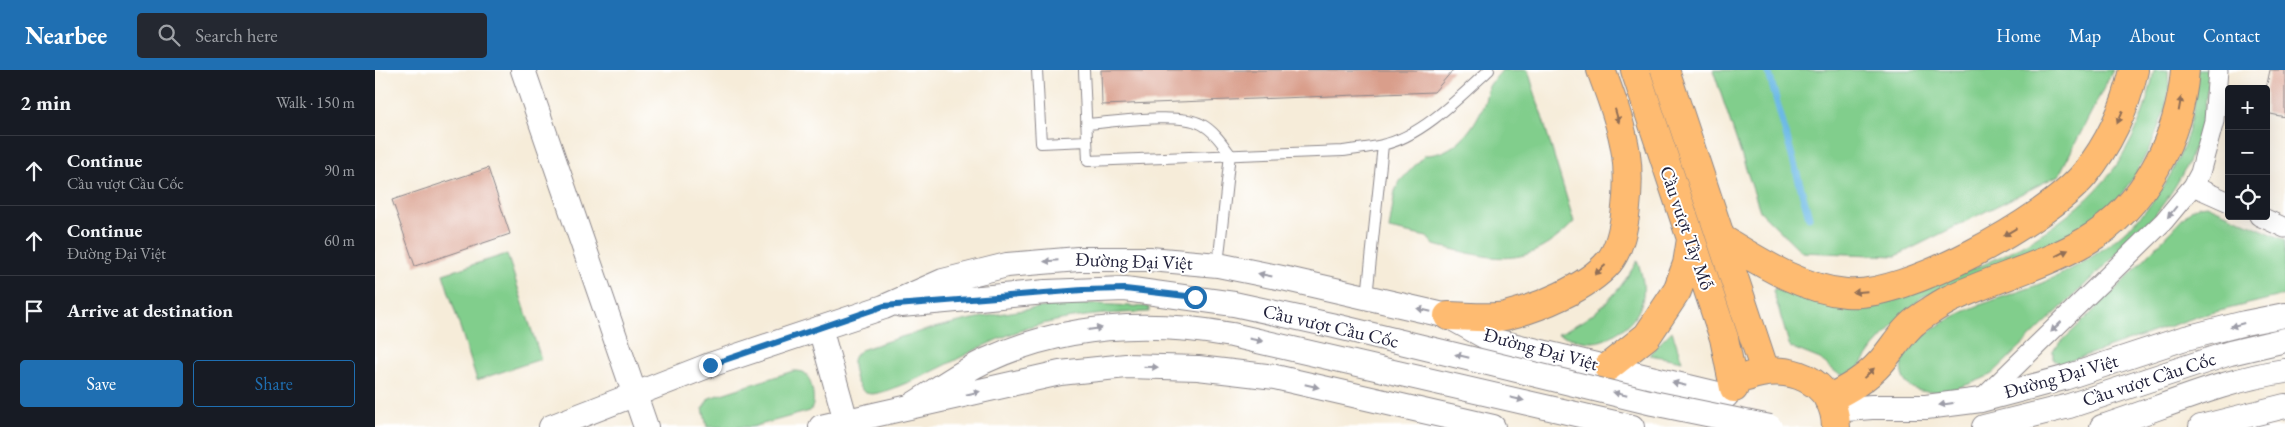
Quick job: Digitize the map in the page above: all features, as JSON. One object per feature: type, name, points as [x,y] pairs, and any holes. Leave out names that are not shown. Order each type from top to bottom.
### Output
[{"type":"main road","points":[[1448,316],[1504,316],[1528,308],[1573,290],[1591,278],[1610,261],[1619,242],[1625,218],[1627,155],[1601,70]]},
{"type":"main road","name":"Cầu vượt Tây Mỗ","points":[[1635,70],[1724,338],[1730,392]]},
{"type":"main road","name":"Cầu vượt Tây Mỗ","points":[[1665,70],[1765,371]]},
{"type":"main road","points":[[1722,238],[1766,266],[1790,277],[1818,288],[1847,294],[1874,291],[1941,268],[1985,247],[2022,225],[2055,201],[2082,177],[2105,147],[2121,114],[2134,70]]},
{"type":"main road","points":[[1716,427],[1719,412],[1730,392],[1748,377],[1765,371],[1783,370],[1801,375],[1816,385],[1832,412],[1881,362],[1915,321],[1949,300],[2040,264],[2087,241],[2122,213],[2147,182],[2169,144],[2180,108],[2185,70]]},
{"type":"main road","points":[[1608,367],[1647,336],[1677,291],[1687,264],[1691,238]]},
{"type":"street","points":[[523,70],[633,394],[646,427]]},
{"type":"street","points":[[1981,400],[2164,222],[2193,186],[2200,174],[2214,121],[2218,70]]},
{"type":"street","points":[[2193,186],[2225,200]]},
{"type":"street","points":[[2268,220],[2285,228]]},
{"type":"street","name":"Đường Đại Việt","points":[[551,427],[710,365],[884,306],[943,281],[1007,265],[1078,258],[1150,259],[1218,265],[1448,316],[1491,340],[1608,367],[1730,392]]},
{"type":"street","name":"Cầu vượt Cầu Cốc","points":[[884,306],[956,302],[1046,292],[1125,289],[1233,304],[1335,326],[1653,403],[1770,427]]},
{"type":"street","name":"Đường Đại Việt","points":[[1832,412],[1871,407],[1927,407],[1981,400],[2064,378],[2182,339],[2245,322],[2285,315]]},
{"type":"street","name":"Cầu vượt Cầu Cốc","points":[[909,407],[984,361],[1015,348],[1047,338],[1098,328],[1190,327],[1315,352],[1632,427]]},
{"type":"street","points":[[820,328],[847,421]]},
{"type":"street","name":"Cầu vượt Cầu Cốc","points":[[1984,427],[2069,406],[2230,353],[2285,340]]},
{"type":"street","points":[[821,427],[1060,373],[1126,366],[1180,367],[1275,377],[1493,427]]},
{"type":"street","name":"Cầu vượt Cầu Cốc","points":[[2102,427],[2223,386],[2285,371]]},
{"type":"street","points":[[2201,427],[2285,406]]},
{"type":"lane","points":[[1037,70],[1041,143],[1087,141]]},
{"type":"lane","points":[[1083,70],[1088,161],[1343,151],[1383,145],[1410,134],[1489,70]]},
{"type":"lane","points":[[1086,124],[1180,118],[1201,123],[1217,136],[1230,154],[1218,265]]},
{"type":"lane","points":[[1367,297],[1383,145]]},
{"type":"green space","points":[[1502,70],[1528,70],[1574,222],[1540,249],[1509,258],[1492,257],[1434,245],[1427,237],[1389,229],[1395,191],[1400,181],[1425,155],[1445,151],[1462,139],[1475,123],[1484,104],[1489,86]]},
{"type":"green space","points":[[1713,70],[2113,70],[2059,175],[1896,256],[1802,252],[1760,211]]},
{"type":"green space","points":[[2154,70],[2168,70],[2169,88],[2165,110],[2152,143],[2134,177],[2114,204],[2083,229],[2044,249],[1922,297],[1874,347],[1857,371],[1846,376],[1837,373],[1820,359],[1790,347],[1773,291],[1775,288],[1805,300],[1837,304],[1848,302],[1924,285],[1953,276],[2001,256],[2048,230],[2088,198],[2105,180],[2123,156],[2137,128]]},
{"type":"green space","points":[[2197,70],[2208,70],[2207,93],[2198,136],[2182,174],[2144,228],[1992,374],[1983,379],[1943,391],[1929,392],[1917,390],[1907,384],[1901,370],[1904,358],[1915,345],[1940,324],[1969,309],[2032,287],[2067,271],[2098,253],[2126,230],[2150,205],[2170,176],[2184,144],[2194,109]]},
{"type":"green space","points":[[2207,205],[2225,213],[2225,220],[2240,220],[2285,240],[2285,295],[2199,316],[2061,364],[2053,359],[2053,350],[2116,289],[2191,210],[2198,206]]},
{"type":"green space","points":[[507,254],[541,359],[477,380],[443,274]]},
{"type":"green space","points":[[1637,261],[1643,282],[1642,301],[1639,310],[1627,326],[1609,337],[1596,342],[1583,341],[1558,334],[1604,305],[1613,296]]},
{"type":"green space","points":[[1081,303],[1149,307],[1149,312],[1079,317],[1028,328],[997,340],[918,378],[880,393],[872,394],[863,391],[856,379],[853,360],[861,350],[915,333],[997,314]]},
{"type":"green space","points":[[1672,331],[1682,361],[1650,355],[1651,352]]},
{"type":"green space","points":[[793,371],[805,373],[810,380],[813,403],[810,411],[752,427],[707,427],[703,408],[709,398]]},
{"type":"building","points":[[1101,70],[1453,70],[1434,92],[1102,105]]},
{"type":"building","points":[[2270,70],[2285,70],[2285,117],[2270,114],[2270,85],[2267,85]]},
{"type":"building","points":[[488,168],[510,234],[415,266],[392,200]]},
{"type":"waterway","points":[[1768,70],[1809,217]]},
{"type":"route","points":[[710,365],[884,306],[956,302],[1014,294],[1082,290],[1125,289],[1195,297]]}]
